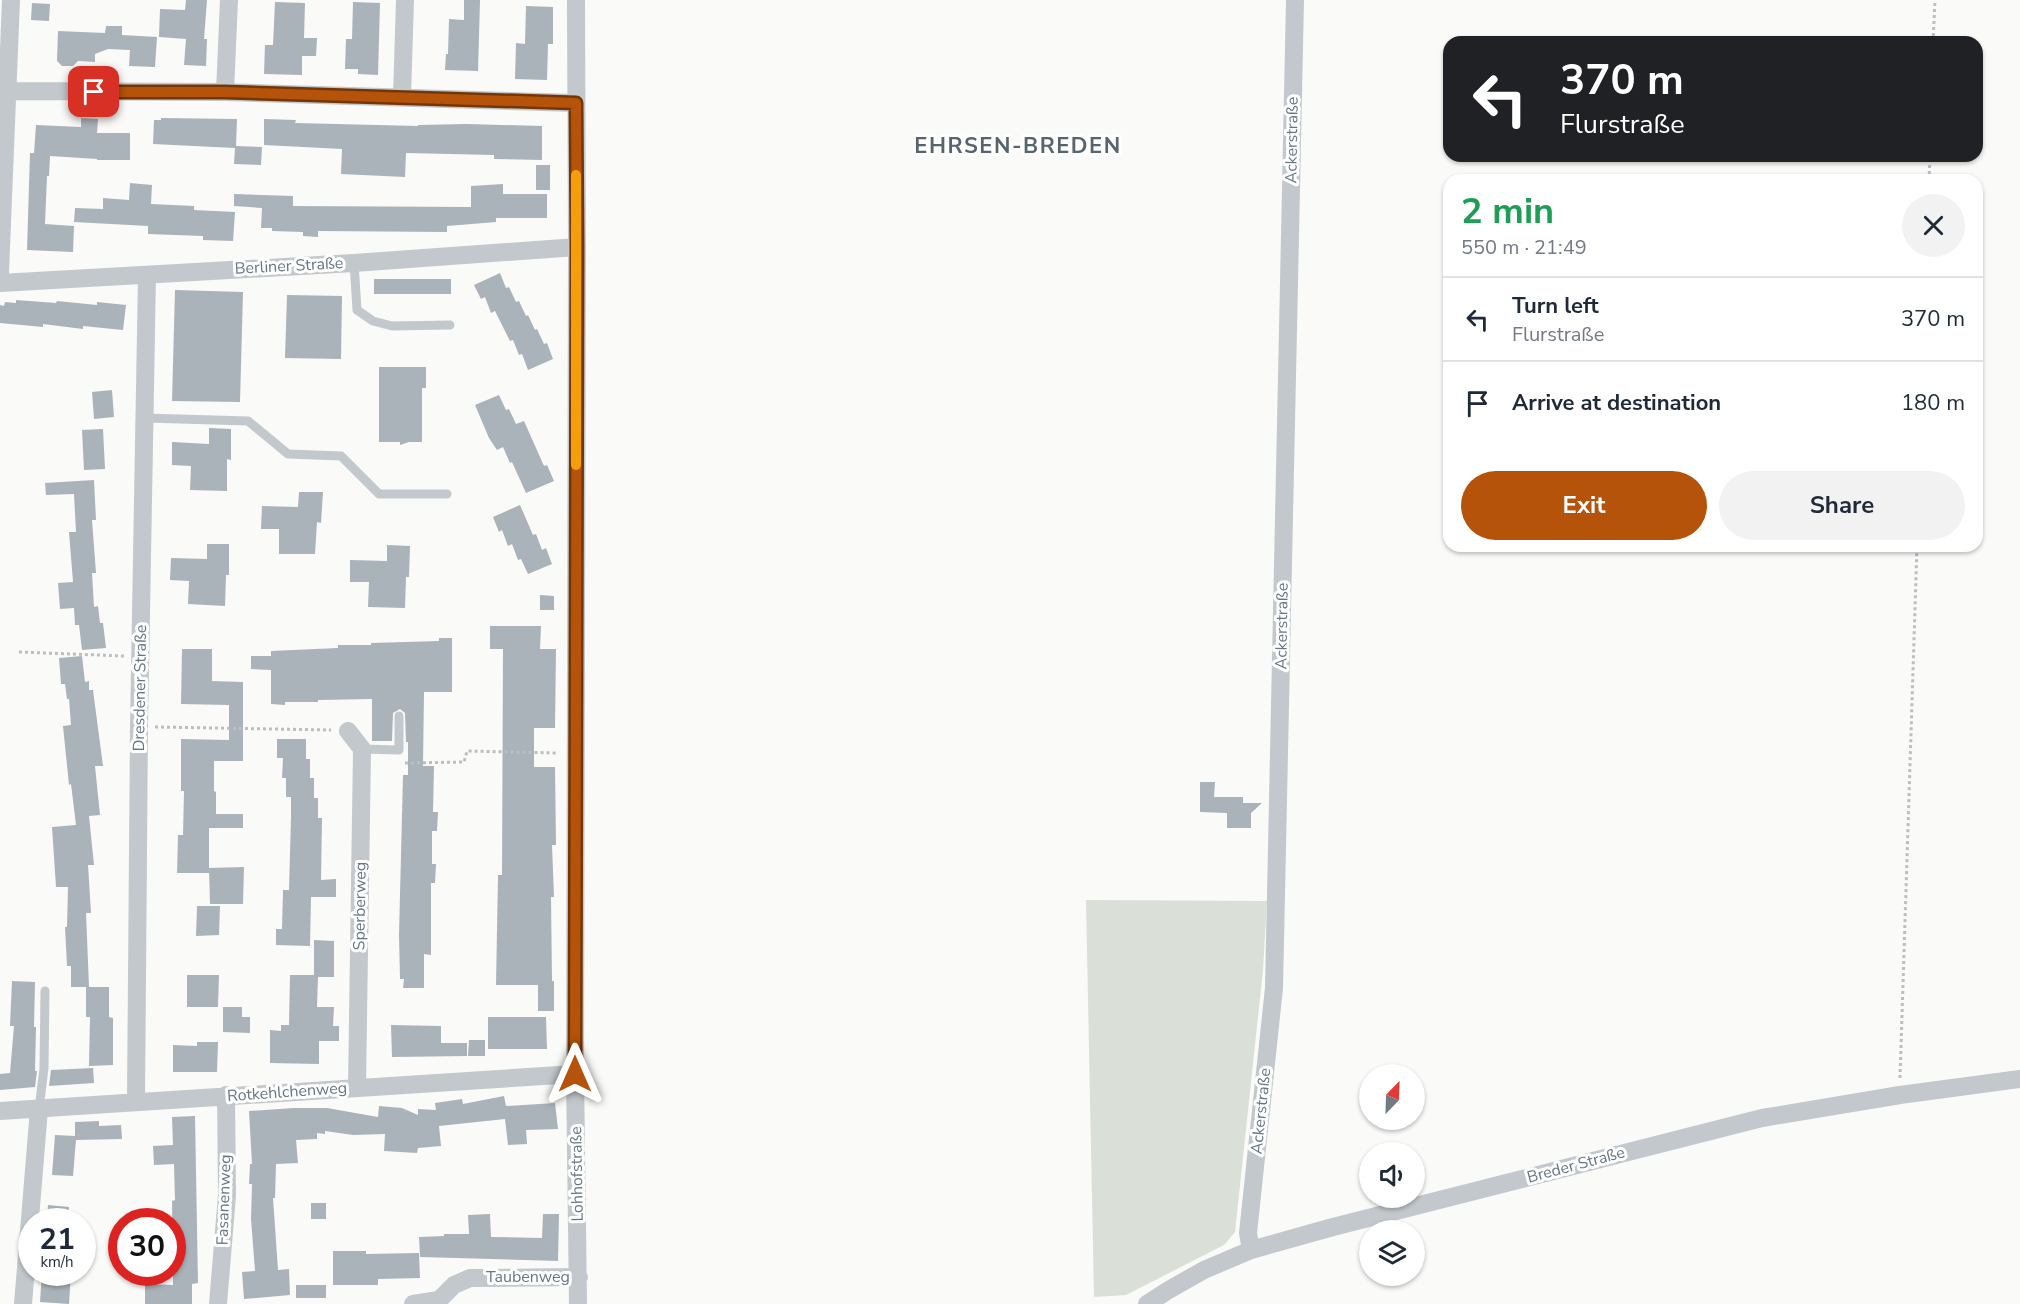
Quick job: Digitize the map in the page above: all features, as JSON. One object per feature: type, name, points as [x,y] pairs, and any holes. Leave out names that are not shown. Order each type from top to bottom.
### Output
[{"type":"street","points":[[0,273],[11,0]]},
{"type":"street","points":[[225,92],[229,0]]},
{"type":"street","points":[[402,97],[405,0]]},
{"type":"street","name":"Lohhofstraße","points":[[576,0],[575,1074],[578,1304]]},
{"type":"street","name":"Ackerstraße","points":[[1251,1250],[1248,1233],[1274,988],[1295,0]]},
{"type":"street","points":[[7,92],[225,92],[576,103]]},
{"type":"street","name":"Berliner Straße","points":[[0,283],[354,263],[577,247]]},
{"type":"street","name":"Dresdener Straße","points":[[136,1101],[147,275]]},
{"type":"street","points":[[348,731],[362,749]]},
{"type":"street","name":"Sperberweg","points":[[357,1087],[362,749]]},
{"type":"street","name":"Rotkehlchenweg","points":[[0,1111],[575,1074]]},
{"type":"street","name":"Breder Straße","points":[[1147,1304],[1204,1270],[1251,1250],[1333,1227],[1762,1118],[1900,1095],[2020,1079]]},
{"type":"street","name":"Fasanenweg","points":[[218,1304],[227,1195],[226,1095]]},
{"type":"street","points":[[23,1304],[39,1108]]},
{"type":"street","name":"Taubenweg","points":[[413,1304],[439,1300],[454,1285],[470,1278],[579,1277]]},
{"type":"lane","points":[[354,263],[357,310],[373,321],[392,326],[450,325]]},
{"type":"lane","points":[[145,418],[248,421],[288,454],[341,456],[379,494],[447,494]]},
{"type":"lane","points":[[362,749],[399,750],[399,716]]},
{"type":"lane","points":[[39,1108],[44,1068],[45,992]]},
{"type":"path","points":[[1933,36],[1935,0]]},
{"type":"path","points":[[1900,1095],[1917,552]]},
{"type":"path","points":[[19,652],[141,657]]},
{"type":"path","points":[[140,726],[348,731]]},
{"type":"path","points":[[397,763],[464,762],[467,752],[575,753]]},
{"type":"shaded area","points":[[1086,900],[1267,901],[1263,970],[1235,1232],[1224,1245],[1126,1295],[1094,1297]]},
{"type":"building","points":[[186,0],[207,0],[204,39],[207,39],[206,66],[184,65],[186,39],[159,37],[160,9],[185,10]]},
{"type":"building","points":[[464,0],[480,0],[478,71],[445,70],[449,19],[464,20]]},
{"type":"building","points":[[275,2],[305,3],[304,38],[317,38],[316,56],[302,56],[302,75],[264,74],[265,45],[273,45]]},
{"type":"building","points":[[353,2],[380,3],[378,75],[358,74],[358,69],[345,69],[346,39],[352,39]]},
{"type":"building","points":[[32,3],[50,4],[49,21],[31,20]]},
{"type":"building","points":[[526,6],[553,7],[553,44],[548,44],[547,80],[515,79],[516,43],[525,44]]},
{"type":"building","points":[[106,26],[122,26],[122,35],[157,37],[155,67],[129,66],[130,50],[108,49],[95,54],[95,62],[78,61],[73,66],[62,66],[57,61],[58,31],[105,33]]},
{"type":"building","points":[[81,118],[98,119],[97,133],[130,133],[130,160],[50,156],[45,224],[74,226],[73,252],[27,250],[30,153],[34,153],[36,125],[81,127]]},
{"type":"building","points":[[161,118],[237,119],[236,146],[262,147],[261,165],[234,164],[235,148],[153,144],[154,120],[161,120]]},
{"type":"building","points":[[264,119],[296,120],[295,123],[542,126],[542,160],[494,159],[494,155],[406,153],[405,177],[341,174],[342,149],[264,145]]},
{"type":"building","points":[[536,165],[550,165],[550,190],[536,190]]},
{"type":"building","points":[[130,183],[152,185],[151,204],[194,206],[194,210],[235,212],[233,241],[203,240],[203,236],[148,234],[148,226],[74,222],[75,208],[103,209],[103,198],[129,200]]},
{"type":"building","points":[[503,184],[503,194],[547,194],[547,218],[496,218],[496,222],[447,226],[447,232],[318,231],[318,237],[303,236],[303,232],[272,231],[272,228],[261,228],[262,208],[234,206],[234,194],[293,196],[293,206],[471,207],[471,186]]},
{"type":"building","points":[[500,273],[506,288],[509,287],[516,302],[519,301],[544,344],[547,343],[553,359],[528,370],[522,354],[519,355],[513,340],[510,341],[495,311],[491,313],[485,297],[481,299],[474,285]]},
{"type":"building","points":[[374,279],[451,279],[451,294],[374,294]]},
{"type":"building","points":[[175,290],[243,292],[240,402],[172,401]]},
{"type":"building","points":[[287,295],[342,296],[341,359],[285,358]]},
{"type":"building","points":[[16,300],[126,305],[123,330],[0,323],[0,305],[4,306],[5,302],[16,303]]},
{"type":"building","points":[[379,367],[426,367],[426,388],[422,388],[422,442],[400,445],[400,442],[379,442]]},
{"type":"building","points":[[112,390],[114,417],[94,419],[92,392]]},
{"type":"building","points":[[499,395],[516,424],[524,421],[544,466],[547,465],[554,481],[526,493],[503,447],[497,450],[489,438],[475,405]]},
{"type":"building","points":[[209,428],[231,429],[231,460],[227,459],[227,491],[190,490],[191,466],[172,465],[172,442],[209,444]]},
{"type":"building","points":[[103,429],[105,469],[84,470],[82,430]]},
{"type":"building","points":[[94,480],[96,520],[92,520],[96,573],[92,573],[94,607],[98,606],[100,623],[103,623],[106,648],[82,650],[79,625],[75,625],[74,608],[60,609],[58,583],[73,582],[69,532],[76,532],[74,494],[46,495],[45,483]]},
{"type":"building","points":[[299,492],[323,492],[321,523],[317,522],[315,554],[279,554],[279,529],[261,529],[262,506],[298,507]]},
{"type":"building","points":[[520,505],[533,535],[536,534],[542,550],[546,548],[552,564],[528,574],[521,559],[518,560],[512,544],[508,546],[502,530],[499,532],[493,517]]},
{"type":"building","points":[[207,544],[229,544],[229,575],[226,575],[225,606],[188,604],[189,581],[170,580],[171,558],[207,559]]},
{"type":"building","points":[[387,545],[410,546],[405,608],[368,607],[369,582],[350,582],[350,560],[387,561]]},
{"type":"building","points":[[540,595],[554,596],[554,610],[540,610]]},
{"type":"building","points":[[490,626],[541,626],[540,649],[556,649],[555,728],[534,728],[534,767],[555,767],[556,845],[552,845],[554,897],[551,897],[554,1011],[538,1011],[538,985],[496,985],[498,875],[502,875],[503,649],[490,649]]},
{"type":"building","points":[[439,638],[452,638],[452,692],[424,692],[423,766],[434,766],[433,812],[438,812],[437,831],[432,831],[432,864],[436,864],[435,883],[431,883],[431,955],[424,954],[424,988],[403,988],[404,979],[400,979],[399,935],[403,775],[408,775],[405,713],[400,709],[393,713],[392,741],[372,741],[372,699],[271,704],[271,670],[251,669],[251,656],[271,656],[271,651],[338,648],[338,645],[371,645],[371,643],[439,641]]},
{"type":"building","points":[[182,649],[212,649],[212,681],[243,682],[243,761],[214,761],[214,791],[216,792],[216,814],[243,814],[243,828],[209,828],[209,873],[177,873],[178,835],[183,835],[184,791],[181,791],[181,739],[229,740],[229,705],[181,704]]},
{"type":"building","points":[[82,656],[85,682],[89,681],[89,690],[93,690],[103,766],[95,766],[100,815],[89,816],[94,865],[88,865],[91,913],[86,913],[89,987],[71,987],[71,966],[67,966],[65,927],[67,927],[68,887],[56,887],[52,827],[76,825],[63,726],[71,725],[69,699],[67,699],[65,684],[61,684],[59,658]]},
{"type":"building","points":[[277,739],[306,739],[306,759],[310,759],[310,778],[314,778],[314,798],[318,798],[318,818],[322,818],[321,880],[336,879],[336,897],[311,897],[310,946],[276,945],[276,929],[282,929],[283,890],[289,890],[291,817],[291,797],[286,797],[286,778],[282,778],[283,758],[277,758]]},
{"type":"building","points":[[1200,782],[1215,782],[1214,797],[1243,797],[1243,803],[1262,803],[1251,813],[1251,828],[1227,828],[1227,813],[1200,812]]},
{"type":"building","points":[[244,867],[243,904],[210,904],[209,868]]},
{"type":"building","points":[[197,906],[220,906],[219,935],[196,936]]},
{"type":"building","points":[[314,940],[334,941],[334,977],[318,977],[317,1007],[334,1007],[333,1026],[339,1026],[339,1041],[319,1041],[319,1064],[270,1063],[270,1030],[281,1031],[281,1025],[289,1025],[290,975],[314,975]]},
{"type":"building","points":[[187,975],[219,975],[218,1007],[187,1007]]},
{"type":"building","points":[[12,981],[35,982],[34,1027],[36,1027],[35,1071],[37,1071],[35,1087],[0,1090],[0,1074],[10,1073],[14,1026],[10,1026]]},
{"type":"building","points":[[86,987],[109,987],[109,1017],[113,1018],[113,1065],[89,1066],[90,1017],[86,1017]]},
{"type":"building","points":[[223,1007],[242,1007],[242,1017],[250,1017],[250,1033],[223,1032]]},
{"type":"building","points":[[488,1017],[546,1017],[547,1049],[488,1049]]},
{"type":"building","points":[[391,1025],[441,1026],[441,1043],[467,1043],[467,1056],[392,1057]]},
{"type":"building","points":[[469,1040],[485,1040],[485,1056],[468,1056]]},
{"type":"building","points":[[197,1042],[218,1042],[217,1072],[173,1072],[173,1045],[197,1046]]},
{"type":"building","points":[[93,1068],[94,1083],[49,1086],[51,1070]]},
{"type":"building","points":[[504,1096],[506,1106],[555,1103],[558,1129],[526,1130],[527,1144],[508,1145],[505,1119],[439,1126],[441,1146],[418,1148],[417,1153],[384,1151],[385,1134],[353,1135],[325,1131],[325,1134],[317,1133],[317,1139],[296,1140],[298,1163],[276,1164],[275,1198],[273,1198],[278,1270],[289,1269],[290,1295],[244,1299],[242,1272],[255,1271],[251,1219],[252,1184],[249,1184],[250,1164],[252,1164],[249,1111],[327,1108],[378,1117],[379,1106],[402,1108],[418,1115],[418,1109],[436,1110],[435,1103],[462,1099],[463,1104]]},
{"type":"building","points":[[195,1116],[198,1283],[192,1284],[192,1304],[145,1304],[145,1286],[186,1286],[186,1208],[172,1208],[172,1201],[175,1200],[174,1164],[154,1165],[153,1146],[173,1145],[172,1117]]},
{"type":"building","points":[[99,1121],[99,1126],[121,1125],[122,1139],[76,1140],[73,1176],[52,1175],[55,1135],[75,1136],[75,1122]]},
{"type":"building","points":[[311,1203],[326,1203],[326,1219],[311,1219]]},
{"type":"building","points":[[48,1205],[69,1207],[69,1208],[48,1208]]},
{"type":"building","points":[[490,1214],[491,1237],[542,1238],[543,1214],[559,1214],[558,1261],[420,1257],[419,1237],[469,1234],[468,1215]]},
{"type":"building","points":[[333,1251],[366,1251],[366,1254],[419,1253],[420,1278],[378,1279],[378,1285],[333,1285]]},
{"type":"building","points":[[296,1285],[326,1285],[326,1298],[296,1298]]},
{"type":"building","points":[[41,1286],[70,1286],[69,1304],[40,1302]]},
{"type":"slow traffic","points":[[576,175],[576,465]]},
{"type":"district","name":"EHRSEN-BREDEN","points":[[1018,146]]},
{"type":"route","points":[[94,92],[225,92],[576,103],[575,1074]]}]
